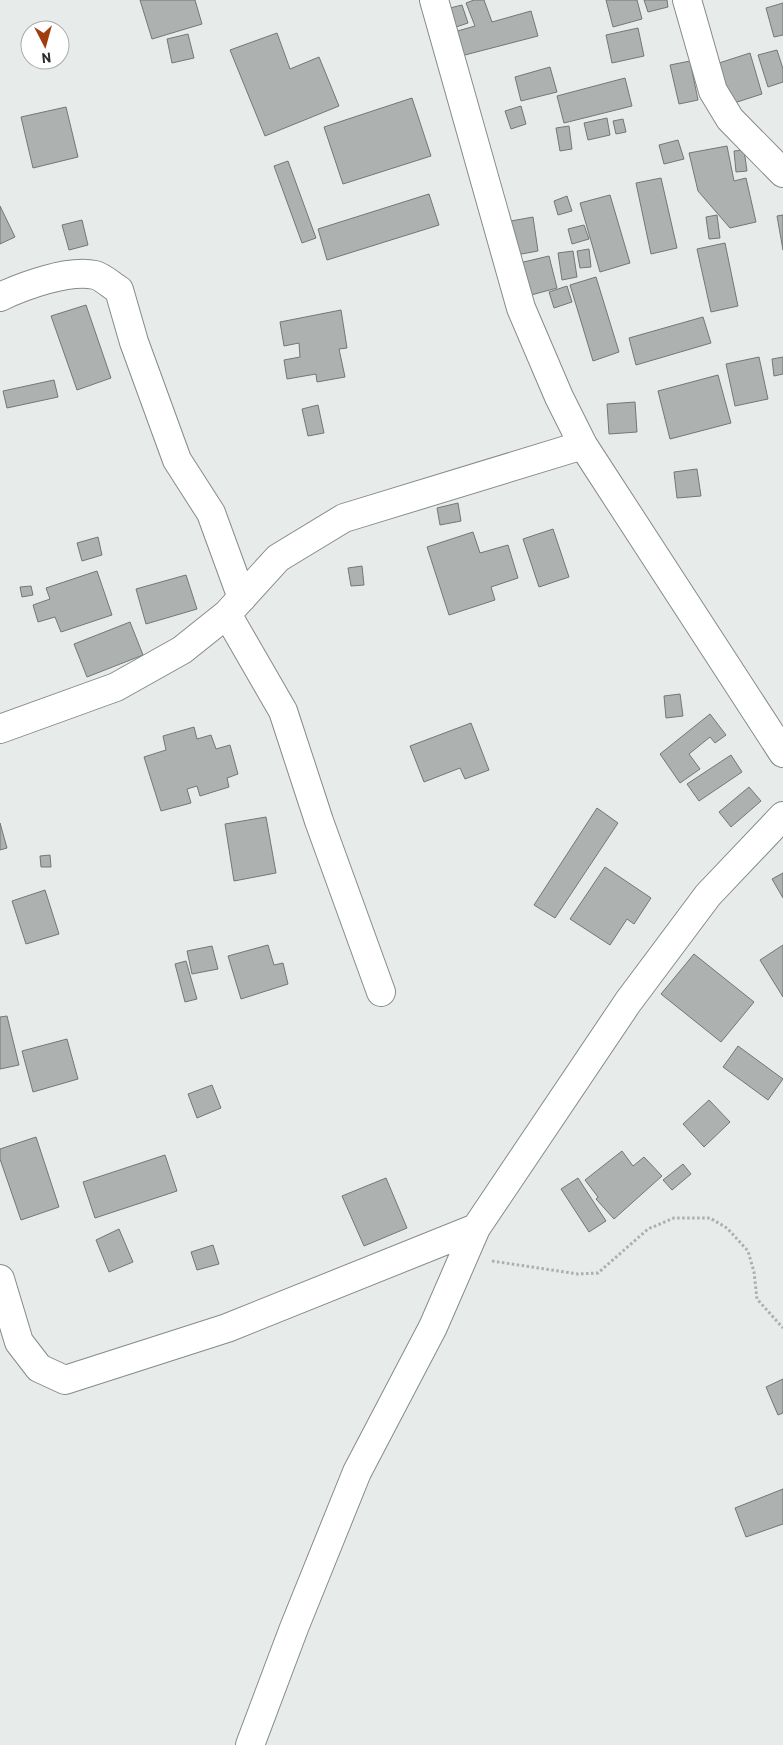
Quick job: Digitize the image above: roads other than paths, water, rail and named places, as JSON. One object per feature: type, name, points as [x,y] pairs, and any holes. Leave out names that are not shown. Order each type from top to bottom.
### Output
[{"type":"street","points":[[434,0],[521,308],[559,397],[582,445],[783,753]]},
{"type":"street","points":[[687,0],[713,91],[730,119],[783,173]]},
{"type":"street","points":[[0,297],[28,284],[70,276],[96,276],[119,290],[134,342],[177,460],[211,513],[234,606],[283,711],[319,821],[381,992]]},
{"type":"street","points":[[0,728],[116,687],[182,650],[234,606],[278,558],[344,518],[582,445]]},
{"type":"street","points":[[250,1745],[294,1628],[357,1472],[433,1327],[476,1228],[628,1002],[708,895],[783,816]]},
{"type":"street","points":[[0,1279],[19,1342],[38,1368],[65,1380],[227,1328],[476,1228]]}]
